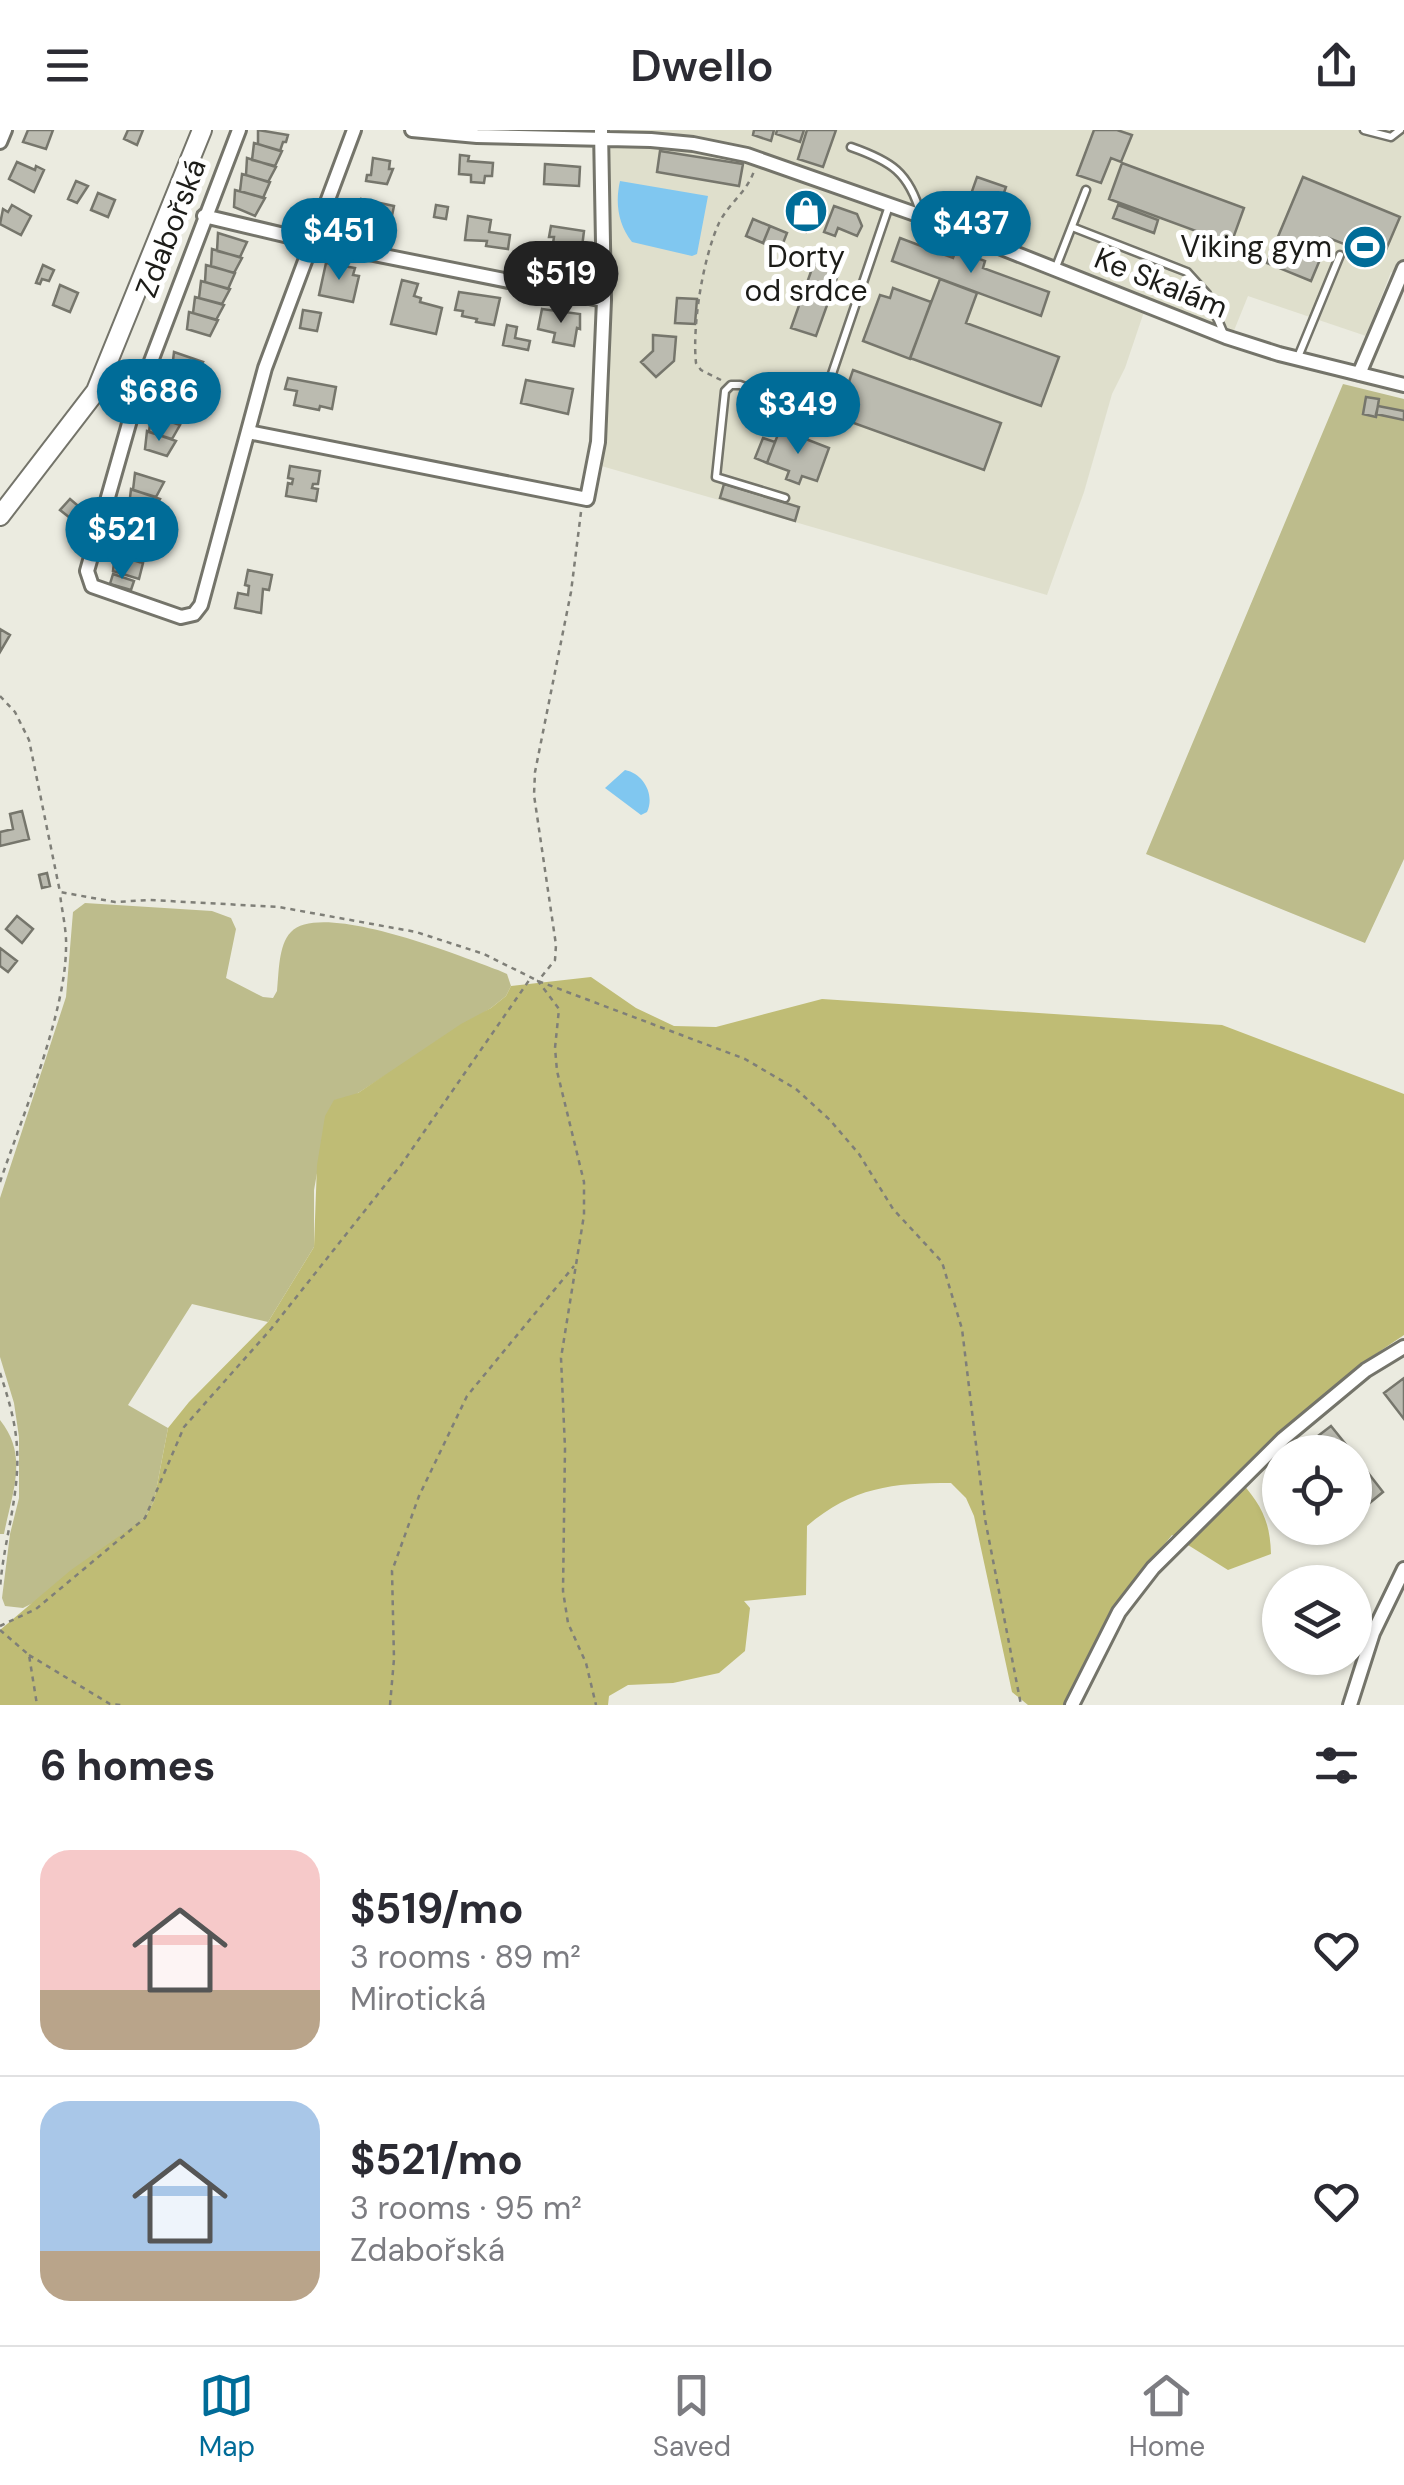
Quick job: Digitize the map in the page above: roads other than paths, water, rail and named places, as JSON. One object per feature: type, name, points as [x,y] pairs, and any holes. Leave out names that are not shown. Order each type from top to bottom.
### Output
[{"type":"street","points":[[0,142],[5,130]]},
{"type":"street","name":"Zdabořská","points":[[0,516],[96,391],[202,130]]},
{"type":"street","name":"Zdabořská","points":[[239,130],[134,406],[87,571],[92,586],[182,617],[194,614],[202,604],[248,432]]},
{"type":"street","points":[[354,130],[265,368],[248,432],[587,500],[598,442],[604,300],[601,135]]},
{"type":"street","name":"Ke Skalám","points":[[412,130],[601,135],[694,144],[758,159],[1056,267],[1226,337],[1404,385]]},
{"type":"street","points":[[204,216],[604,300]]},
{"type":"street","points":[[1359,374],[1404,268]]},
{"type":"street","points":[[1072,1705],[1118,1612],[1153,1568],[1282,1439],[1366,1370],[1404,1347]]},
{"type":"street","points":[[1350,1705],[1373,1632],[1404,1569]]},
{"type":"lane","points":[[1364,130],[1390,137],[1400,130]]},
{"type":"lane","points":[[851,148],[889,160],[914,191],[921,216]]},
{"type":"lane","points":[[1056,267],[1086,190]]},
{"type":"lane","points":[[786,498],[716,477],[725,392],[731,385],[740,385],[818,415],[890,204]]},
{"type":"lane","points":[[1072,227],[1187,272],[1207,294],[1226,337]]},
{"type":"lane","points":[[1297,358],[1340,255]]},
{"type":"water","points":[[620,181],[708,196],[697,254],[632,242],[619,213]]},
{"type":"water","points":[[625,770],[638,776],[649,792],[647,812],[641,815],[605,788]]},
{"type":"place","name":"Dorty od srdce","points":[[806,211]]},
{"type":"place","name":"Viking gym","points":[[1365,247]]}]
